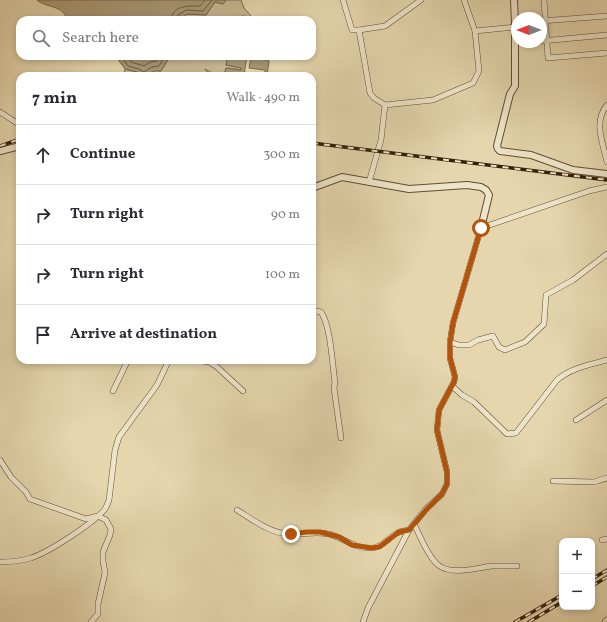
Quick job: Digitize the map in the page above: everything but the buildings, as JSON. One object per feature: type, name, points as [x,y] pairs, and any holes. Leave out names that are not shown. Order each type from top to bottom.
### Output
[{"type":"street","points":[[343,0],[352,30],[385,26],[421,0]]},
{"type":"street","points":[[359,30],[370,93],[374,98],[386,105],[433,100],[473,83],[479,71],[475,31],[464,0]]},
{"type":"street","points":[[514,0],[515,12]]},
{"type":"street","points":[[543,12],[544,0]]},
{"type":"street","points":[[547,21],[607,16]]},
{"type":"street","points":[[475,31],[511,25]]},
{"type":"street","points":[[547,41],[607,35]]},
{"type":"street","points":[[518,48],[515,86],[510,94],[497,146],[498,149],[500,151],[531,155],[573,170],[607,174]]},
{"type":"street","points":[[546,48],[548,58],[607,53]]},
{"type":"street","points":[[369,182],[381,140],[386,105]]},
{"type":"street","points":[[607,105],[600,117],[599,129],[607,162]]},
{"type":"street","points":[[0,112],[16,123]]},
{"type":"street","points":[[0,152],[16,147]]},
{"type":"street","points":[[316,187],[342,177],[409,189],[468,185],[482,187],[486,190],[489,196],[453,323],[450,342],[450,358],[455,377],[454,382],[439,410],[437,430],[447,472],[447,484],[442,494],[409,530],[368,608],[363,622]]},
{"type":"street","points":[[481,228],[607,187]]},
{"type":"street","points":[[450,342],[459,345],[469,345],[478,340],[493,336],[499,347],[505,350],[525,342],[544,324],[546,295],[573,280],[607,254]]},
{"type":"street","points":[[316,311],[321,312],[325,318],[330,344],[341,438]]},
{"type":"street","points":[[452,386],[462,395],[474,402],[507,434],[510,435],[516,433],[557,380],[574,369],[607,360]]},
{"type":"street","points":[[113,391],[126,364]]},
{"type":"street","points":[[0,562],[18,561],[31,558],[44,552],[67,539],[98,516],[106,508],[109,500],[115,450],[119,436],[157,385],[167,364]]},
{"type":"street","points":[[212,364],[243,392]]},
{"type":"street","points":[[576,420],[607,400]]},
{"type":"street","points":[[0,460],[11,477],[26,492],[30,499],[86,519],[98,516],[106,520],[110,529],[110,535],[103,552],[105,573],[98,604],[98,614],[91,622]]},
{"type":"street","points":[[553,481],[594,482],[607,478]]},
{"type":"street","points":[[237,510],[272,531],[291,534],[320,532],[339,537],[352,545],[371,548],[379,547],[399,532],[409,530]]},
{"type":"street","points":[[414,524],[435,563],[442,567],[453,570],[464,570],[491,566],[517,566]]},
{"type":"shaded area","points":[[226,0],[241,0],[244,8],[251,16],[184,16],[187,14],[206,15],[215,2],[223,4]]},
{"type":"shaded area","points":[[168,60],[227,60],[226,65],[241,68],[242,70],[226,68],[225,72],[211,72],[205,69],[208,72],[152,72],[154,70],[161,71]]},
{"type":"shaded area","points":[[125,69],[137,72],[125,72]]},
{"type":"water","points":[[37,0],[226,0],[223,4],[215,2],[206,15],[187,14],[184,16],[65,16],[59,9],[41,3]]},
{"type":"water","points":[[118,60],[168,60],[161,71],[137,72],[125,69]]},
{"type":"water","points":[[227,60],[246,60],[244,69],[245,72],[225,72],[226,68],[241,70],[241,68],[226,65]]},
{"type":"water","points":[[250,60],[269,61],[268,72],[265,72],[265,70],[249,68]]},
{"type":"railway","points":[[0,146],[16,140]]},
{"type":"railway","points":[[316,144],[607,180]]},
{"type":"railway","points":[[595,577],[607,570]]},
{"type":"railway","points":[[595,584],[607,577]]},
{"type":"railway","points":[[515,622],[559,597]]},
{"type":"railway","points":[[529,622],[559,604]]},
{"type":"route","points":[[291,534],[320,532],[339,537],[352,545],[371,548],[379,547],[399,532],[409,530],[442,494],[447,484],[447,472],[440,448],[437,430],[439,410],[454,382],[455,377],[450,358],[450,342],[453,323],[481,228]]}]
